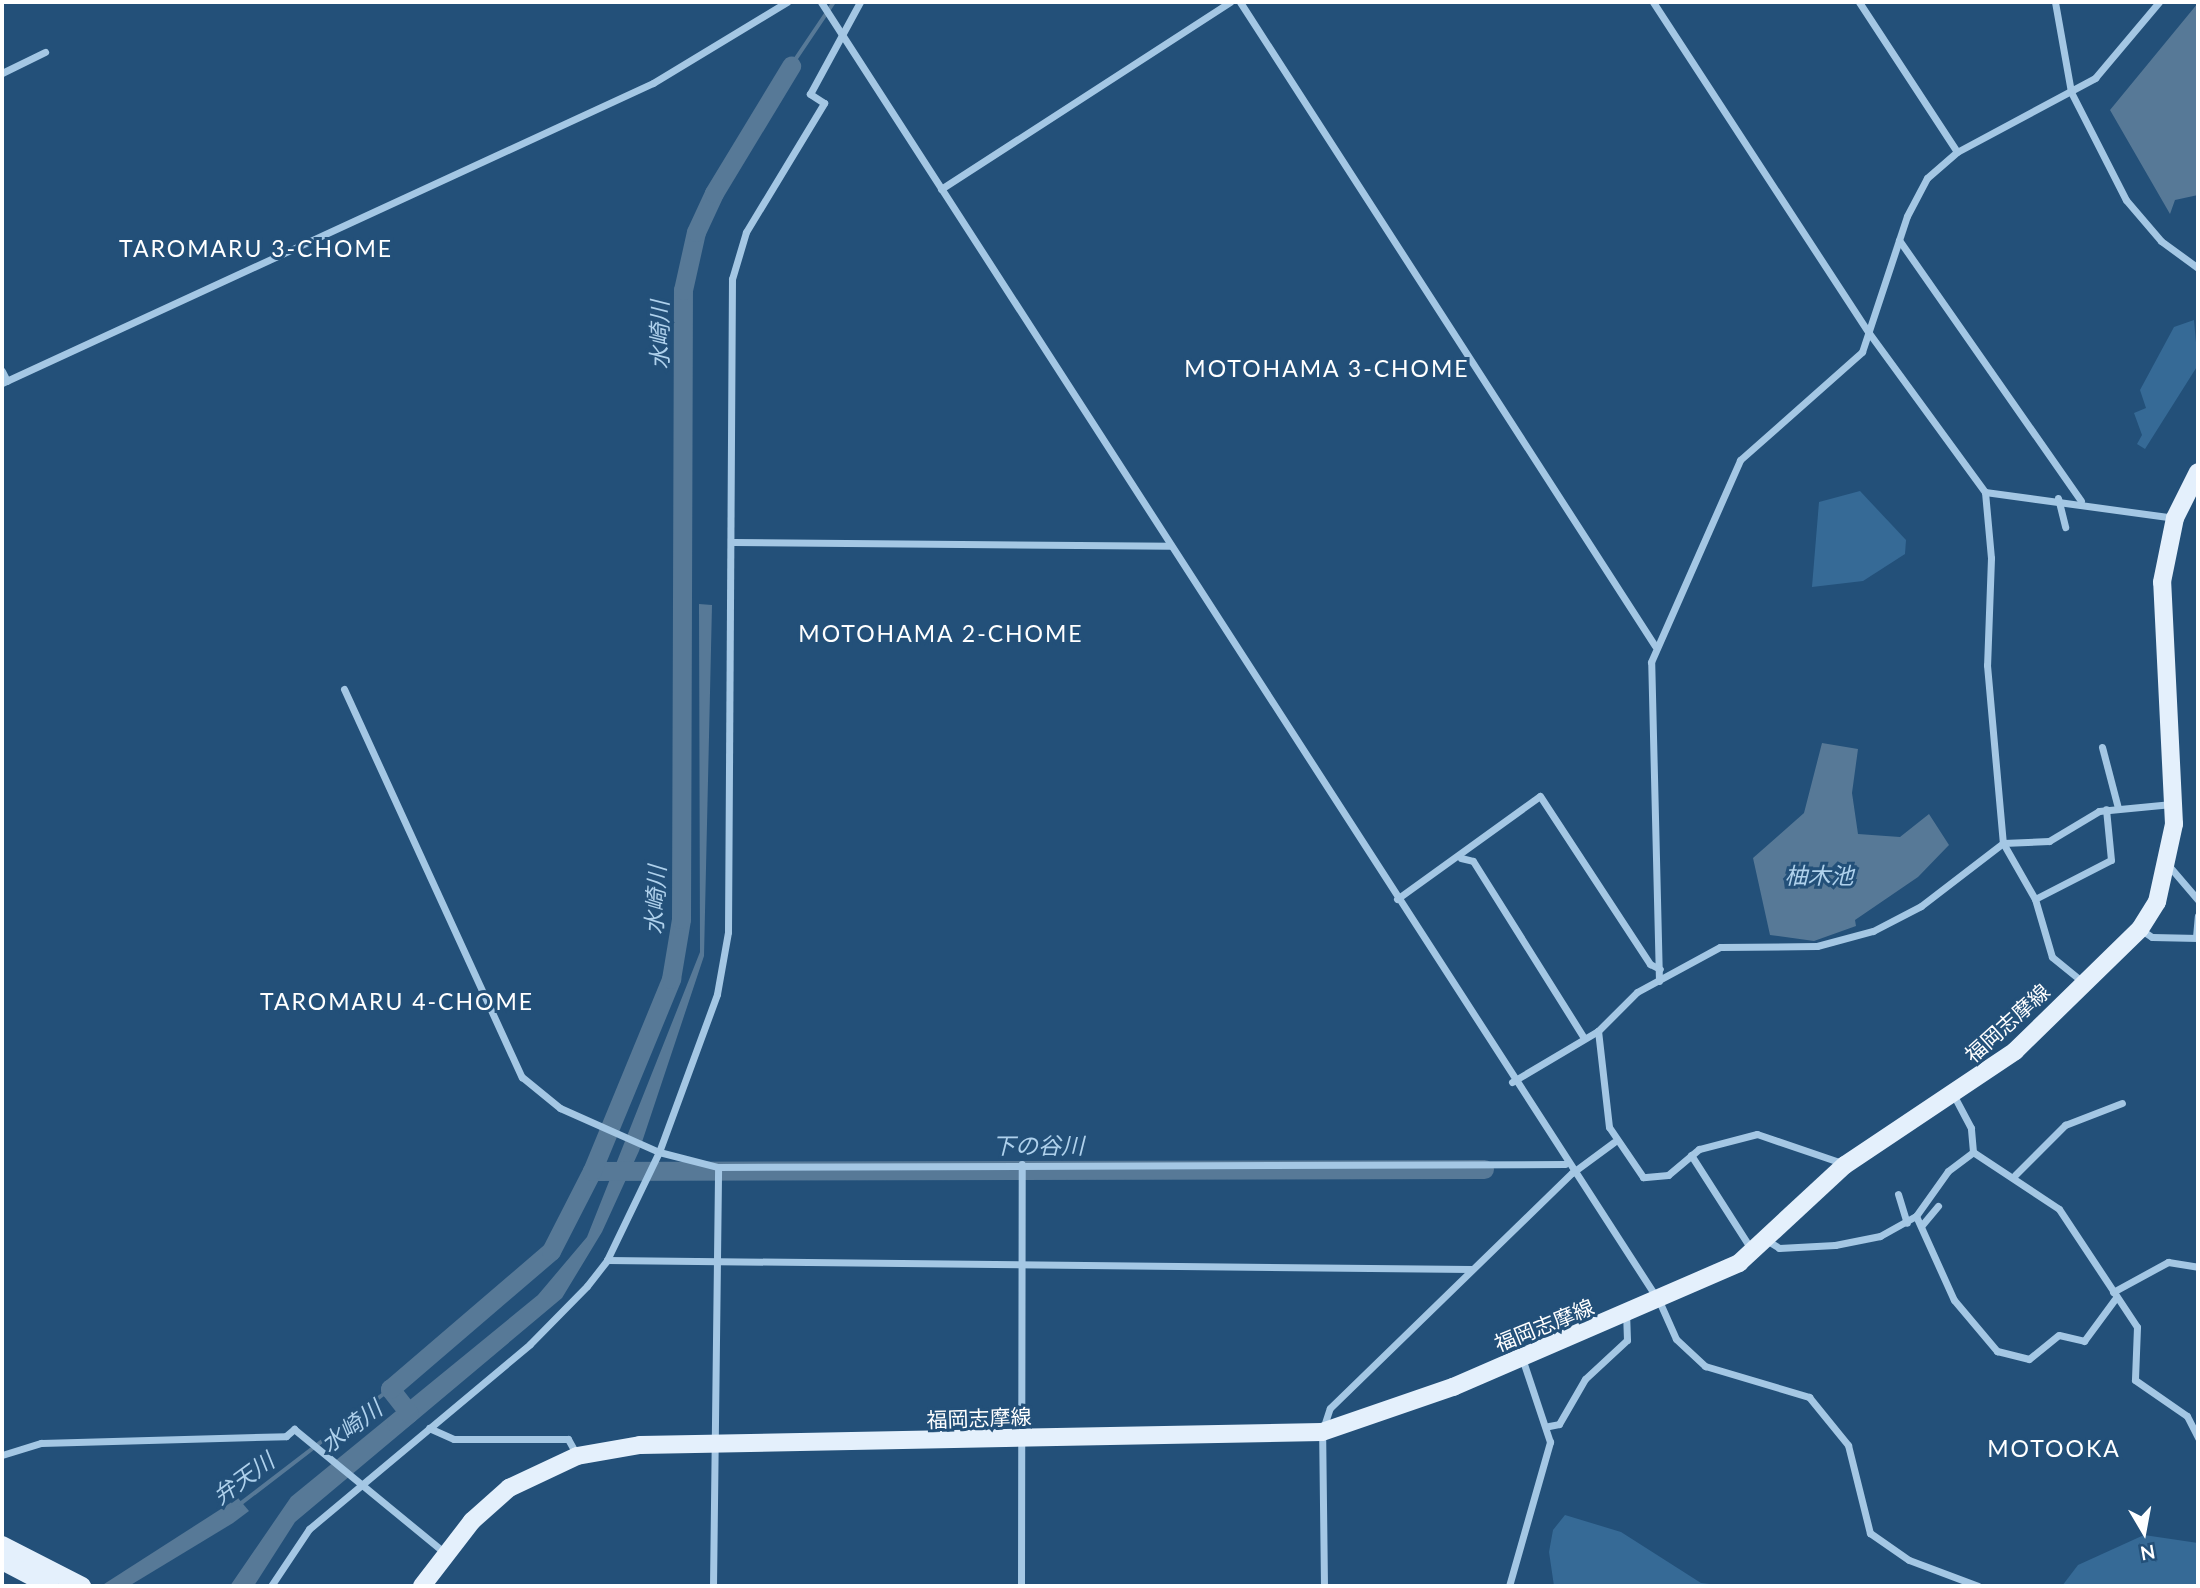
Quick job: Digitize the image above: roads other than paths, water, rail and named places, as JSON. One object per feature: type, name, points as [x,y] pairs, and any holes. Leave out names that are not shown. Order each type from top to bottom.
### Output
[{"type":"main road","name":"福岡志摩線","points":[[422,1586],[445,1553],[509,1488],[577,1455],[640,1445],[1322,1432],[1372,1419],[1660,1303],[1753,1253],[1845,1165],[1954,1096],[2015,1051],[2140,929],[2169,866],[2173,804],[2162,582],[2175,518],[2198,472]]},
{"type":"main road","points":[[2,1545],[82,1586]]},
{"type":"main road","points":[[2,1561],[50,1586]]},
{"type":"street","points":[[2,371],[4,382],[653,83],[787,2]]},
{"type":"street","points":[[821,2],[1512,1082],[1660,1303],[1692,1360],[1781,1385],[1825,1411],[1848,1445],[1870,1533],[1882,1544],[1978,1586]]},
{"type":"street","points":[[271,1586],[309,1529],[530,1344],[607,1259],[653,1166],[725,959],[733,542],[726,505],[728,333],[738,251],[824,103],[810,94],[860,2]]},
{"type":"street","points":[[941,189],[1230,2]]},
{"type":"street","points":[[1240,2],[1655,646]]},
{"type":"street","points":[[1653,2],[1870,333],[1985,492],[1992,558],[1987,656],[2003,844],[2035,899],[2052,957],[2084,983]]},
{"type":"street","points":[[1859,2],[1958,152]]},
{"type":"street","points":[[2055,2],[2071,92],[2126,200],[2161,241],[2198,268]]},
{"type":"street","points":[[1660,981],[1655,646],[1740,460],[1863,352],[1899,240],[1927,177],[1958,152],[2095,78],[2159,2]]},
{"type":"street","points":[[2,73],[45,52]]},
{"type":"street","points":[[1899,240],[2081,501]]},
{"type":"street","points":[[1985,492],[2081,501],[2175,518]]},
{"type":"street","points":[[2058,498],[2065,527]]},
{"type":"street","points":[[733,542],[1171,546]]},
{"type":"street","points":[[344,689],[522,1077],[541,1096],[656,1151],[718,1171],[1022,1164],[1565,1164]]},
{"type":"street","points":[[2102,747],[2118,808]]},
{"type":"street","points":[[1397,899],[1461,858],[1468,845],[1540,796],[1650,964],[1660,969]]},
{"type":"street","points":[[1512,1082],[1598,1031],[1637,992],[1720,947],[1817,946],[1896,922],[2003,844],[2049,841],[2106,809],[2173,804]]},
{"type":"street","points":[[2035,899],[2111,860],[2106,809]]},
{"type":"street","points":[[1461,858],[1473,861],[1584,1038]]},
{"type":"street","points":[[2169,866],[2198,899]]},
{"type":"street","points":[[2140,929],[2152,937],[2197,938],[2198,916]]},
{"type":"street","points":[[1598,1031],[1614,1142],[1643,1177],[1668,1175],[1691,1155],[1768,1134],[1845,1165]]},
{"type":"street","points":[[1954,1096],[1971,1128],[1973,1152]]},
{"type":"street","points":[[2015,1175],[2065,1125],[2122,1102]]},
{"type":"street","points":[[1324,1586],[1322,1432],[1330,1408],[1572,1174],[1614,1142]]},
{"type":"street","points":[[1973,1152],[2015,1175],[2059,1209],[2137,1327],[2135,1380],[2187,1416],[2198,1438]]},
{"type":"street","points":[[1768,1241],[1779,1248],[1835,1245],[1907,1223],[1916,1216],[1948,1171],[1973,1152]]},
{"type":"street","points":[[1691,1155],[1753,1253]]},
{"type":"street","points":[[1021,1586],[1020,1439],[1024,1261],[1022,1164]]},
{"type":"street","points":[[713,1586],[718,1171]]},
{"type":"street","points":[[1898,1194],[1907,1223]]},
{"type":"street","points":[[1922,1225],[1938,1206]]},
{"type":"street","points":[[1916,1216],[1954,1300],[1997,1351],[2039,1357],[2054,1337],[2084,1341],[2114,1296],[2168,1262],[2198,1266]]},
{"type":"street","points":[[607,1259],[1024,1261],[1471,1269]]},
{"type":"street","points":[[1549,1426],[1559,1424],[1585,1379],[1628,1340],[1626,1316]]},
{"type":"street","points":[[1509,1586],[1527,1509],[1544,1477],[1549,1426],[1522,1358]]},
{"type":"street","points":[[429,1428],[454,1440],[568,1439],[577,1455]]},
{"type":"street","points":[[2,1455],[65,1441],[286,1436],[294,1429],[445,1553]]},
{"type":"water","points":[[2198,3],[2198,195],[2175,200],[2170,214],[2110,110]]},
{"type":"water","points":[[699,604],[712,605],[704,956],[639,1151],[602,1232],[562,1298],[295,1522],[254,1586],[230,1586],[291,1497],[538,1295],[587,1237],[700,952]]},
{"type":"water","name":"柚木池","points":[[1822,743],[1858,749],[1852,793],[1858,834],[1900,837],[1929,814],[1949,845],[1918,877],[1855,920],[1856,926],[1814,941],[1770,935],[1753,858],[1804,813]]},
{"type":"water","points":[[238,1498],[249,1511],[233,1523],[129,1586],[101,1586]]},
{"type":"waterway","points":[[791,66],[834,2]]},
{"type":"waterway","name":"水崎川","points":[[396,1423],[409,1413],[390,1389],[551,1251],[592,1171],[671,979],[681,919],[683,290],[696,232],[714,193],[791,66]]},
{"type":"waterway","name":"下の谷川","points":[[592,1171],[1484,1169]]},
{"type":"waterway","name":"弁天川","points":[[239,1505],[390,1389]]},
{"type":"district","name":"TAROMARU 3-CHOME","points":[[256,248]]},
{"type":"district","name":"MOTOHAMA 3-CHOME","points":[[1327,368]]},
{"type":"district","name":"MOTOHAMA 2-CHOME","points":[[941,633]]},
{"type":"district","name":"TAROMARU 4-CHOME","points":[[397,1001]]},
{"type":"district","name":"MOTOOKA","points":[[2054,1448]]}]
